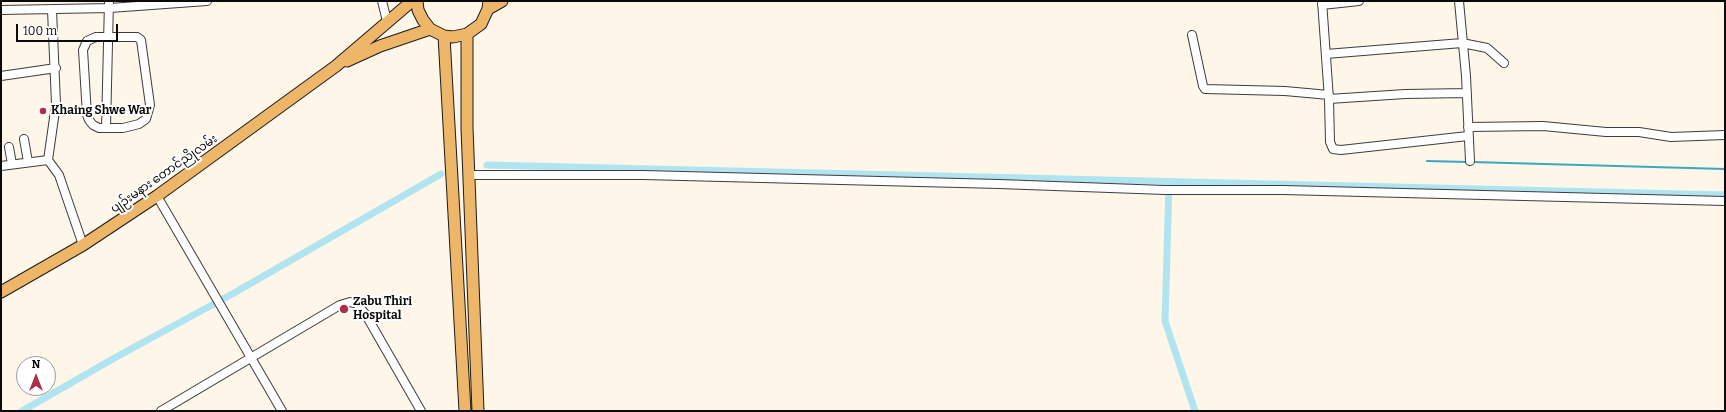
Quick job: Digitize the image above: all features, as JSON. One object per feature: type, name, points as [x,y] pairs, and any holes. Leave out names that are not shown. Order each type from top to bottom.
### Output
[{"type":"main road","points":[[336,66],[412,1]]},
{"type":"main road","points":[[417,1],[418,10],[430,29],[444,36],[454,37],[467,34],[481,24],[489,5],[502,1]]},
{"type":"main road","points":[[336,66],[380,46],[430,29]]},
{"type":"main road","points":[[467,34],[466,88],[478,411]]},
{"type":"main road","points":[[444,36],[465,411]]},
{"type":"main road","name":"ပျဉ်းမနား တောင်ညိုလမ်း","points":[[1,292],[83,245],[157,196],[336,66]]},
{"type":"street","points":[[1,10],[52,10],[109,4],[207,1]]},
{"type":"street","points":[[382,1],[387,21]]},
{"type":"street","points":[[1359,1],[1322,3],[1329,97],[1330,144],[1335,150],[1468,136]]},
{"type":"street","points":[[1458,1],[1467,93],[1470,161]]},
{"type":"street","points":[[106,128],[109,4]]},
{"type":"street","points":[[52,10],[56,68],[56,104],[48,160],[59,175],[83,245]]},
{"type":"street","points":[[1192,35],[1203,86],[1205,89],[1285,91],[1329,97],[1467,93]]},
{"type":"street","points":[[137,37],[141,40],[145,54],[150,105],[146,119],[132,127],[106,128],[93,125],[87,115],[84,50],[87,41],[91,39],[137,37]]},
{"type":"street","points":[[1326,54],[1462,43],[1487,48],[1504,63]]},
{"type":"street","points":[[1,76],[56,68]]},
{"type":"street","points":[[1468,127],[1543,126],[1606,132],[1639,132],[1671,137],[1725,135]]},
{"type":"street","points":[[24,139],[28,162]]},
{"type":"street","points":[[10,147],[12,164]]},
{"type":"street","points":[[1,166],[48,160]]},
{"type":"street","points":[[469,175],[674,176],[1000,184],[1167,190],[1283,190],[1725,201]]},
{"type":"street","points":[[157,196],[282,411]]},
{"type":"street","points":[[161,411],[340,305],[354,302],[358,304],[366,315],[421,411]]},
{"type":"waterway","points":[[1427,161],[1467,162]]},
{"type":"waterway","points":[[1472,162],[1725,169]]},
{"type":"waterway","points":[[487,165],[1725,195]]},
{"type":"waterway","points":[[22,411],[118,356],[234,293],[441,174]]},
{"type":"waterway","points":[[1169,184],[1165,321],[1195,411]]},
{"type":"place","name":"Khaing Shwe War","points":[[43,111]]},
{"type":"place","name":"Zabu Thiri Hospital","points":[[344,309]]}]
